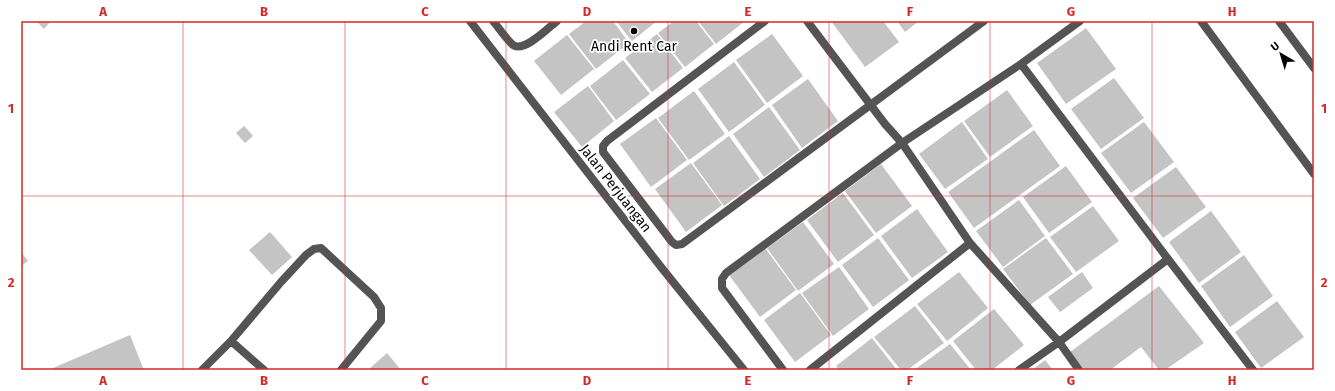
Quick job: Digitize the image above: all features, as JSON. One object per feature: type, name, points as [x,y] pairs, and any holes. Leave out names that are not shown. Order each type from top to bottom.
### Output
[{"type":"street","name":"Jalan Perjuangan","points":[[470,21],[661,268],[744,370]]},
{"type":"street","points":[[493,21],[513,45],[520,47],[526,45],[557,21]]},
{"type":"street","points":[[765,21],[607,141],[603,146],[603,152],[672,242],[676,245],[682,244],[983,21]]},
{"type":"street","points":[[807,21],[885,124],[902,143],[970,243],[1059,342],[1079,370]]},
{"type":"street","points":[[783,370],[722,288],[722,280],[726,273],[902,143],[1022,64],[1080,21]]},
{"type":"street","points":[[1201,21],[1314,174]]},
{"type":"street","points":[[1279,21],[1314,68]]},
{"type":"street","points":[[1022,64],[1253,370]]},
{"type":"street","points":[[810,370],[970,243]]},
{"type":"street","points":[[202,370],[231,341],[306,255],[314,249],[321,248],[374,297],[381,308],[382,321],[341,370]]},
{"type":"street","points":[[1019,370],[1059,342],[1168,259]]},
{"type":"street","points":[[231,341],[264,370]]},
{"type":"building","points":[[36,21],[51,21],[44,29]]},
{"type":"building","points":[[586,21],[613,21],[629,43],[596,69],[569,34]]},
{"type":"building","name":"Andi Rent Car","points":[[616,21],[657,21],[632,41]]},
{"type":"building","points":[[674,21],[696,21],[714,44],[685,67],[658,33]]},
{"type":"building","points":[[698,21],[745,21],[716,44]]},
{"type":"building","points":[[831,21],[883,21],[899,42],[865,67]]},
{"type":"building","points":[[897,21],[919,21],[905,32]]},
{"type":"building","points":[[1086,28],[1116,69],[1066,104],[1037,63]]},
{"type":"building","points":[[657,34],[683,68],[652,92],[625,58]]},
{"type":"building","points":[[772,34],[803,76],[767,103],[736,60]]},
{"type":"building","points":[[567,35],[594,69],[561,95],[534,61]]},
{"type":"building","points":[[623,60],[650,94],[616,120],[590,86]]},
{"type":"building","points":[[734,62],[765,105],[729,132],[698,89]]},
{"type":"building","points":[[1114,78],[1144,118],[1101,149],[1071,109]]},
{"type":"building","points":[[808,79],[838,121],[802,148],[772,105]]},
{"type":"building","points":[[588,86],[614,121],[582,147],[554,112]]},
{"type":"building","points":[[1007,90],[1033,126],[990,157],[964,121]]},
{"type":"building","points":[[694,91],[725,134],[689,160],[658,118]]},
{"type":"building","points":[[769,107],[800,150],[764,177],[733,134]]},
{"type":"building","points":[[656,118],[687,160],[651,187],[620,144]]},
{"type":"building","points":[[962,122],[988,159],[945,189],[919,154]]},
{"type":"building","points":[[1144,122],[1174,162],[1131,193],[1101,153]]},
{"type":"building","points":[[244,126],[253,136],[245,143],[236,133]]},
{"type":"building","points":[[1034,130],[1060,166],[974,228],[948,192]]},
{"type":"building","points":[[729,136],[760,179],[724,206],[693,163]]},
{"type":"building","points":[[691,163],[722,205],[686,232],[655,189]]},
{"type":"building","points":[[881,164],[912,206],[876,233],[845,191]]},
{"type":"building","points":[[1066,166],[1092,202],[1049,233],[1023,197]]},
{"type":"building","points":[[1176,167],[1206,207],[1163,238],[1133,198]]},
{"type":"building","points":[[843,193],[874,235],[838,262],[807,220]]},
{"type":"building","points":[[1019,200],[1045,236],[1003,267],[976,231]]},
{"type":"building","points":[[1093,206],[1119,241],[1076,272],[1050,237]]},
{"type":"building","points":[[917,209],[948,252],[912,278],[881,236]]},
{"type":"building","points":[[1211,211],[1241,252],[1199,283],[1169,242]]},
{"type":"building","points":[[803,222],[834,264],[798,291],[767,248]]},
{"type":"building","points":[[270,232],[292,257],[272,275],[249,250]]},
{"type":"building","points":[[878,238],[909,280],[873,307],[842,265]]},
{"type":"building","points":[[1046,238],[1073,274],[1030,305],[1003,269]]},
{"type":"building","points":[[765,248],[796,290],[760,317],[729,275]]},
{"type":"building","points":[[21,252],[28,261],[21,266]]},
{"type":"building","points":[[1244,255],[1273,296],[1230,327],[1201,286]]},
{"type":"building","points":[[839,267],[869,309],[833,336],[802,293]]},
{"type":"building","points":[[959,272],[988,308],[947,341],[917,304]]},
{"type":"building","points":[[1082,272],[1093,288],[1060,312],[1048,297]]},
{"type":"building","points":[[1159,286],[1204,343],[1165,370],[1159,370],[1141,347],[1110,370],[1084,370],[1070,352]]},
{"type":"building","points":[[800,293],[831,335],[795,362],[764,320]]},
{"type":"building","points":[[1277,301],[1304,337],[1261,368],[1235,332]]},
{"type":"building","points":[[915,306],[944,343],[907,370],[901,370],[874,337]]},
{"type":"building","points":[[994,309],[1024,345],[992,370],[976,370],[953,341]]},
{"type":"building","points":[[130,335],[144,370],[54,370],[53,368]]},
{"type":"building","points":[[872,338],[897,370],[839,370],[836,366]]},
{"type":"building","points":[[950,344],[971,370],[914,370]]},
{"type":"building","points":[[387,353],[401,370],[368,370]]},
{"type":"building","points":[[1045,360],[1053,370],[1032,370]]},
{"type":"place","name":"Andi Rent Car","points":[[634,31]]}]
